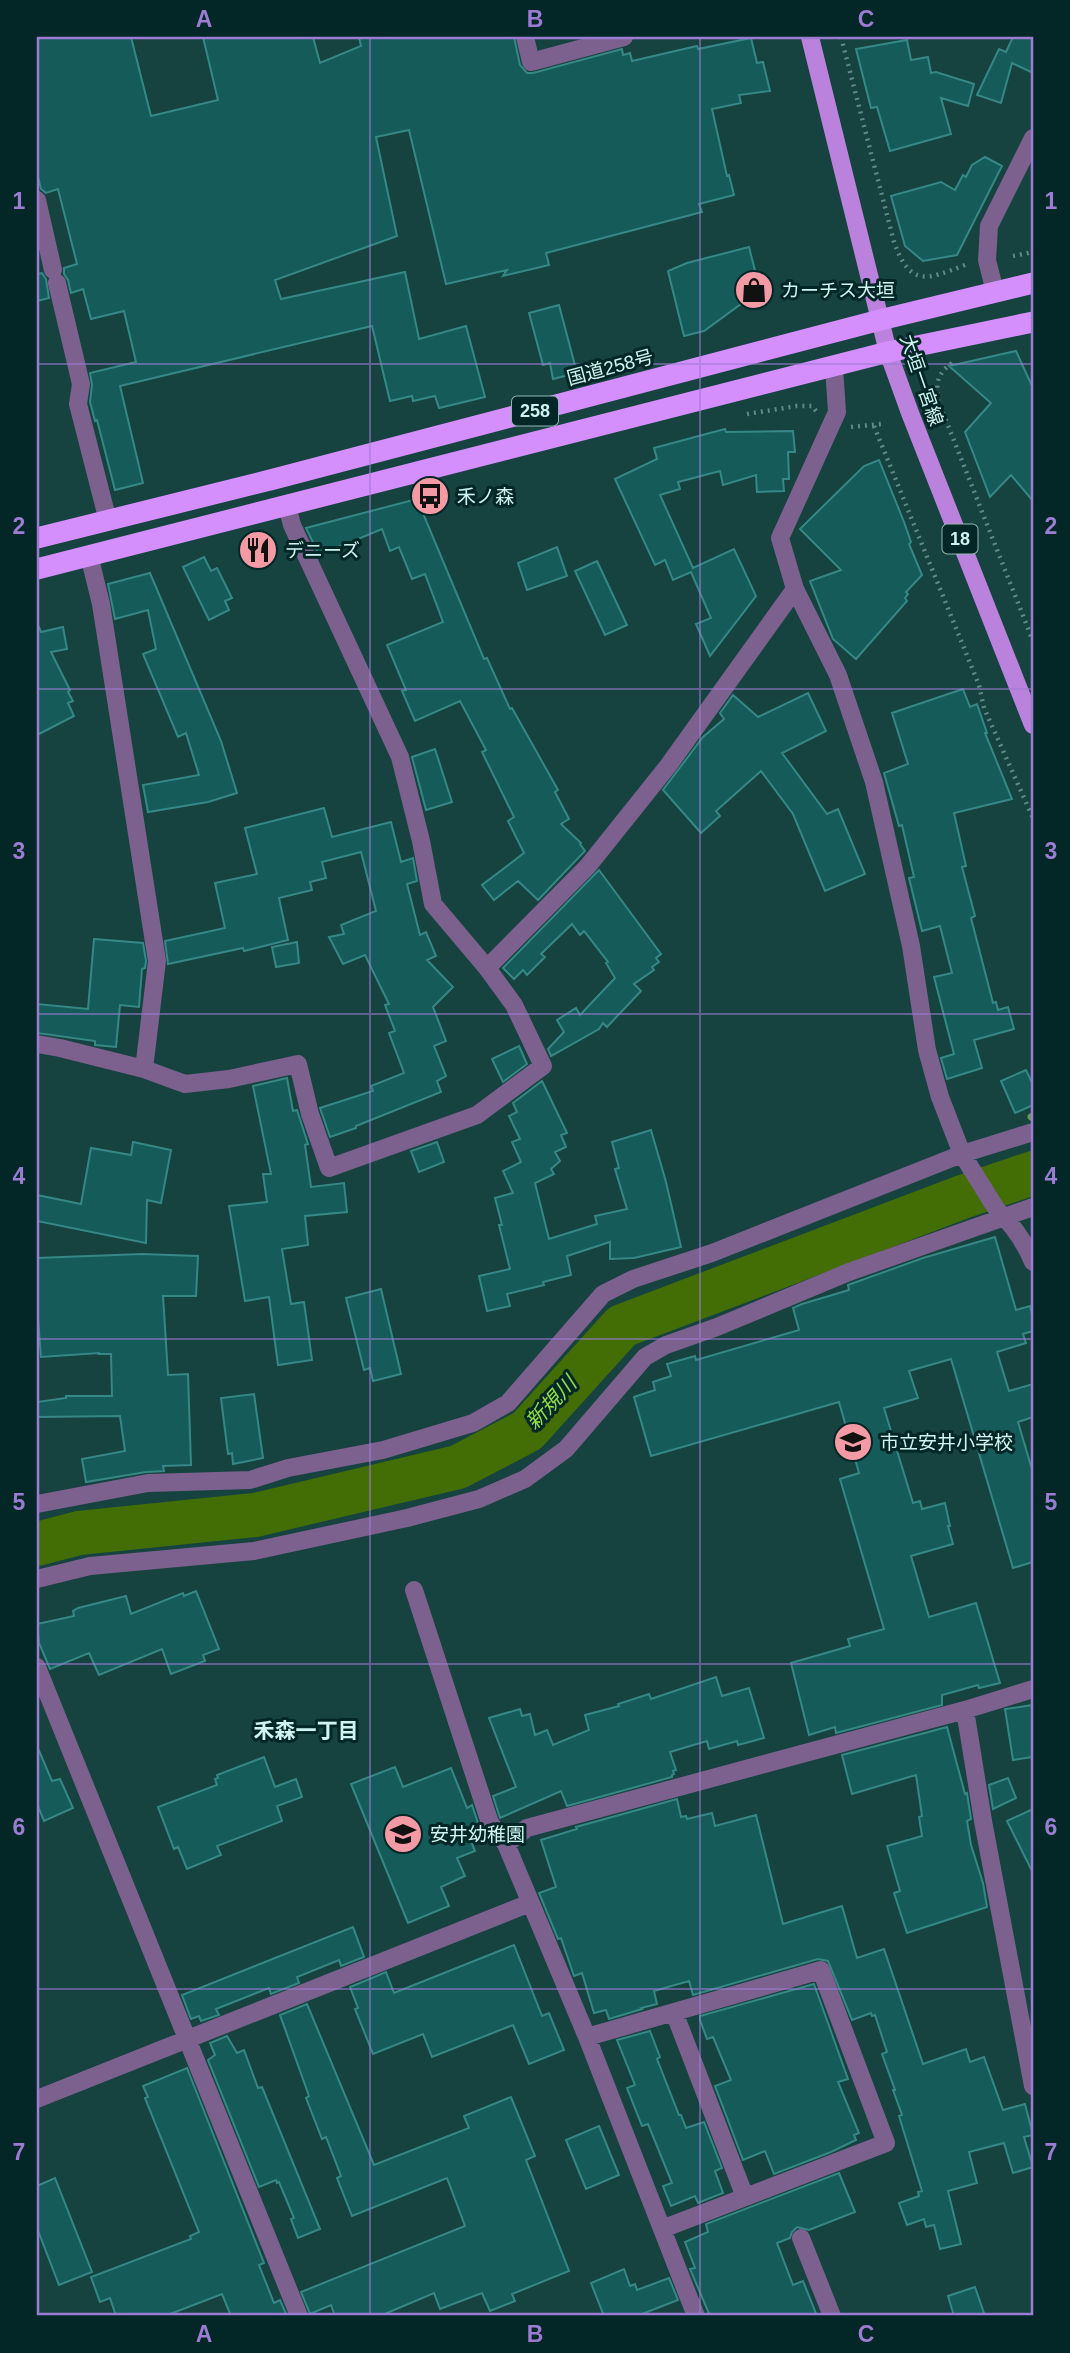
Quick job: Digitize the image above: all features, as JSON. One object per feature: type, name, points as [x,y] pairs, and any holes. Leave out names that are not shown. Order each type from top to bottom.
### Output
[{"type":"highway","name":"国道258号","points":[[37,538],[880,320],[1033,284]]},
{"type":"highway","name":"258","points":[[37,569],[888,352],[1033,322]]},
{"type":"main road","name":"大垣一宮線","points":[[810,37],[888,352],[1033,725]]},
{"type":"street","points":[[525,37],[531,62],[624,37]]},
{"type":"street","points":[[995,292],[988,260],[989,226],[1033,138]]},
{"type":"street","points":[[37,200],[81,384],[78,404],[108,521]]},
{"type":"street","points":[[834,367],[837,412],[780,538],[795,589],[838,675],[874,782],[911,946],[928,1050],[940,1097],[964,1159],[1028,1250],[1033,1262]]},
{"type":"street","points":[[37,1044],[144,1069],[185,1084],[229,1079],[298,1064],[310,1114],[329,1168],[477,1115],[543,1066],[513,1005],[487,968],[433,904],[400,757],[292,525],[287,506]]},
{"type":"street","points":[[89,555],[103,617],[157,961],[144,1069]]},
{"type":"street","points":[[487,968],[588,866],[668,766],[795,589]]},
{"type":"street","points":[[37,1504],[148,1483],[250,1480],[288,1468],[383,1450],[473,1423],[508,1403],[603,1294],[633,1279],[712,1253],[1033,1132]]},
{"type":"street","points":[[37,1579],[90,1566],[254,1551],[407,1518],[479,1499],[525,1479],[566,1449],[645,1357],[666,1345],[1001,1214],[1033,1207]]},
{"type":"street","points":[[414,1590],[490,1823],[506,1844],[587,2037],[696,2316]]},
{"type":"street","points":[[37,1667],[299,2316]]},
{"type":"street","points":[[506,1844],[527,1828],[965,1710],[1033,1689]]},
{"type":"street","points":[[965,1710],[1033,2086]]},
{"type":"street","points":[[37,2099],[530,1903]]},
{"type":"street","points":[[587,2037],[821,1970],[886,2143],[662,2229]]},
{"type":"street","points":[[674,2012],[745,2197]]},
{"type":"street","points":[[801,2238],[832,2316]]},
{"type":"path","points":[[841,37],[901,262],[915,274],[928,278],[965,265]]},
{"type":"path","points":[[1013,256],[1033,252]]},
{"type":"path","points":[[962,357],[944,369],[936,383],[938,400],[1033,641]]},
{"type":"path","points":[[850,427],[881,424]]},
{"type":"path","points":[[874,426],[979,685],[984,708],[1033,818]]},
{"type":"building","points":[[37,37],[131,37],[151,116],[218,100],[203,37],[313,37],[320,63],[361,46],[359,37],[514,37],[520,65],[527,73],[622,49],[623,55],[630,53],[632,61],[697,46],[698,49],[751,38],[757,63],[763,62],[770,91],[739,95],[741,103],[712,109],[734,195],[699,204],[702,212],[546,253],[549,265],[503,276],[507,270],[446,284],[409,130],[376,137],[397,236],[275,280],[281,299],[405,272],[419,339],[466,326],[485,397],[439,408],[435,396],[413,401],[412,396],[390,401],[372,326],[120,386],[143,483],[115,490],[90,402],[90,373],[136,362],[124,311],[91,319],[83,289],[71,293],[64,274],[64,268],[77,264],[58,189],[46,193],[41,189],[37,173]]},
{"type":"building","points":[[1013,37],[1033,37],[1033,73],[1012,63],[1001,103],[977,95],[999,49],[1006,52]]},
{"type":"building","points":[[907,40],[911,60],[928,57],[931,73],[936,72],[974,84],[968,106],[941,98],[951,134],[890,151],[877,107],[871,108],[856,49]]},
{"type":"building","points":[[985,157],[1002,166],[957,255],[923,261],[905,246],[891,196],[941,182],[955,190],[972,165]]},
{"type":"building","points":[[749,247],[760,290],[704,331],[684,336],[668,271],[687,263]]},
{"type":"building","points":[[42,273],[46,279],[49,298],[37,301],[37,274]]},
{"type":"building","points":[[559,305],[577,373],[553,379],[550,363],[543,365],[529,313]]},
{"type":"building","points":[[1016,351],[1033,388],[1033,501],[1011,475],[990,497],[965,432],[991,403],[949,366]]},
{"type":"building","points":[[725,429],[726,432],[793,431],[795,452],[788,452],[789,479],[783,479],[784,491],[757,492],[756,475],[723,485],[720,471],[678,482],[680,489],[660,495],[693,568],[734,549],[756,596],[710,656],[696,624],[711,618],[691,572],[673,580],[665,560],[655,565],[615,479],[657,459],[654,448]]},
{"type":"building","points":[[879,460],[922,575],[906,592],[907,601],[856,659],[833,639],[810,581],[841,570],[800,529],[864,466]]},
{"type":"building","points":[[417,499],[484,659],[487,658],[510,709],[512,708],[558,790],[555,792],[569,819],[561,824],[581,843],[585,851],[538,900],[518,881],[494,900],[482,885],[524,853],[508,821],[514,817],[482,752],[486,750],[460,701],[415,721],[402,691],[406,690],[387,645],[443,622],[425,574],[412,579],[399,547],[390,551],[382,529],[319,555],[306,528]]},
{"type":"building","points":[[557,547],[567,576],[527,590],[518,563]]},
{"type":"building","points":[[204,557],[211,571],[217,568],[232,598],[225,601],[229,610],[209,620],[183,567]]},
{"type":"building","points":[[597,561],[627,625],[605,635],[575,571]]},
{"type":"building","points":[[150,573],[221,741],[237,793],[208,802],[148,812],[143,785],[199,775],[186,733],[178,737],[143,654],[156,649],[148,610],[115,619],[108,584]]},
{"type":"building","points":[[37,622],[41,632],[63,627],[67,649],[51,652],[70,690],[68,692],[73,701],[68,703],[74,716],[37,735]]},
{"type":"building","points":[[963,689],[970,707],[977,704],[985,733],[1012,799],[954,813],[966,866],[962,867],[975,916],[971,918],[993,1003],[996,1002],[998,1010],[1008,1007],[1014,1029],[974,1040],[982,1068],[947,1079],[941,1058],[954,1054],[934,977],[952,973],[940,926],[922,931],[909,878],[914,877],[902,825],[899,826],[884,773],[908,764],[892,713]]},
{"type":"building","points":[[808,693],[826,731],[782,753],[827,814],[838,809],[865,874],[825,891],[793,814],[761,771],[716,811],[720,816],[701,833],[663,790],[703,737],[724,719],[720,713],[733,695],[758,717]]},
{"type":"building","points":[[435,749],[452,802],[426,810],[412,757]]},
{"type":"building","points":[[324,808],[332,837],[391,822],[401,862],[413,858],[417,881],[407,884],[420,935],[426,932],[436,956],[427,960],[453,987],[433,1007],[446,1041],[434,1046],[446,1076],[437,1081],[441,1092],[330,1137],[320,1108],[373,1091],[371,1086],[404,1073],[389,1033],[395,1031],[385,1005],[389,1004],[365,955],[343,964],[329,937],[344,934],[341,925],[376,911],[361,852],[322,862],[326,878],[310,882],[312,890],[279,898],[288,940],[244,951],[243,948],[168,964],[165,941],[225,928],[215,883],[257,874],[245,828]]},
{"type":"building","points":[[599,870],[661,954],[656,958],[659,962],[652,967],[654,970],[634,984],[641,991],[607,1027],[603,1023],[599,1029],[551,1056],[548,1049],[564,1032],[557,1020],[576,1008],[580,1015],[615,978],[606,963],[608,962],[584,931],[580,935],[572,924],[541,954],[545,957],[527,975],[523,970],[514,979],[503,968]]},
{"type":"building","points":[[94,939],[143,943],[146,961],[145,968],[142,969],[139,1007],[120,1005],[116,1047],[95,1045],[95,1041],[37,1033],[37,1004],[88,1009]]},
{"type":"building","points":[[297,942],[299,963],[276,967],[272,947]]},
{"type":"building","points":[[519,1046],[527,1064],[503,1082],[492,1059]]},
{"type":"building","points":[[1026,1070],[1033,1085],[1033,1105],[1015,1113],[1001,1081]]},
{"type":"building","points":[[287,1078],[293,1111],[297,1110],[308,1144],[305,1145],[311,1187],[344,1183],[347,1212],[305,1216],[308,1245],[282,1249],[291,1304],[304,1302],[312,1360],[278,1365],[269,1297],[245,1301],[229,1206],[267,1202],[263,1174],[271,1174],[253,1086]]},
{"type":"building","points":[[542,1081],[567,1133],[561,1135],[566,1147],[555,1152],[560,1161],[551,1169],[554,1174],[535,1183],[549,1239],[597,1224],[595,1216],[627,1209],[615,1169],[619,1168],[612,1142],[651,1130],[681,1247],[634,1258],[610,1259],[610,1242],[567,1256],[571,1275],[507,1294],[510,1306],[487,1311],[479,1276],[510,1269],[495,1198],[513,1193],[503,1171],[521,1162],[512,1142],[520,1139],[509,1116],[517,1112],[513,1103]]},
{"type":"building","points":[[133,1142],[171,1150],[161,1203],[147,1200],[146,1243],[37,1221],[37,1195],[81,1204],[91,1148],[131,1155]]},
{"type":"building","points":[[437,1142],[444,1162],[419,1172],[411,1151]]},
{"type":"building","points":[[995,1237],[1016,1310],[1030,1306],[1033,1318],[1033,1331],[1023,1334],[1026,1343],[997,1352],[1009,1391],[1033,1384],[1033,1417],[1018,1422],[1033,1473],[1033,1562],[1013,1568],[951,1359],[909,1371],[918,1398],[884,1408],[913,1503],[920,1501],[922,1509],[945,1503],[950,1526],[953,1544],[911,1556],[929,1617],[976,1603],[1000,1683],[979,1688],[978,1685],[942,1695],[942,1705],[836,1733],[835,1727],[809,1735],[791,1663],[850,1646],[848,1639],[884,1629],[840,1479],[859,1473],[839,1402],[651,1456],[634,1397],[655,1390],[653,1382],[671,1376],[667,1364],[695,1356],[696,1360],[799,1330],[793,1308],[802,1304],[849,1290],[848,1285],[923,1258]]},
{"type":"building","points":[[142,1254],[198,1256],[196,1296],[163,1296],[168,1375],[188,1374],[191,1465],[163,1466],[164,1471],[86,1482],[82,1459],[125,1451],[120,1416],[37,1417],[37,1402],[66,1396],[112,1396],[111,1354],[41,1357],[37,1258]]},
{"type":"building","points":[[381,1289],[401,1374],[373,1381],[370,1368],[364,1370],[346,1298]]},
{"type":"building","points":[[254,1394],[263,1458],[233,1464],[232,1453],[228,1454],[221,1398]]},
{"type":"building","points":[[196,1591],[219,1649],[203,1655],[205,1661],[171,1674],[162,1649],[99,1675],[89,1653],[50,1669],[39,1643],[37,1624],[74,1616],[73,1611],[78,1608],[126,1596],[131,1614],[183,1593],[184,1596]]},
{"type":"building","points":[[716,1677],[722,1696],[749,1688],[764,1738],[738,1745],[737,1741],[709,1749],[707,1741],[670,1752],[676,1770],[673,1771],[672,1777],[567,1806],[561,1791],[500,1818],[493,1796],[516,1787],[489,1718],[520,1709],[522,1716],[530,1714],[535,1735],[547,1730],[553,1745],[589,1730],[585,1715],[649,1694],[651,1699]]},
{"type":"building","points":[[1033,1705],[1033,1757],[1013,1760],[1005,1709]]},
{"type":"building","points":[[947,1727],[965,1794],[967,1793],[971,1819],[967,1821],[971,1845],[983,1883],[987,1907],[907,1933],[894,1893],[900,1891],[887,1846],[922,1836],[916,1775],[852,1794],[842,1755]]},
{"type":"building","points":[[37,1746],[52,1781],[60,1779],[73,1808],[44,1821],[37,1804]]},
{"type":"building","points":[[264,1757],[275,1787],[296,1779],[302,1797],[277,1806],[282,1821],[217,1846],[221,1855],[187,1869],[178,1847],[174,1849],[158,1807],[217,1785],[217,1775]]},
{"type":"building","points":[[395,1767],[403,1787],[451,1768],[467,1808],[472,1805],[479,1826],[475,1828],[478,1836],[470,1839],[475,1851],[457,1858],[465,1876],[441,1887],[449,1906],[408,1923],[351,1784]]},
{"type":"building","points":[[1008,1778],[1016,1798],[993,1809],[989,1785]]},
{"type":"building","points":[[677,1799],[681,1817],[686,1816],[687,1819],[712,1813],[715,1826],[756,1815],[783,1924],[842,1906],[857,1958],[884,1949],[923,2064],[966,2049],[970,2062],[984,2057],[1003,2110],[1025,2104],[1033,2135],[1024,2137],[1033,2167],[1013,2173],[1004,2143],[969,2152],[977,2183],[948,2191],[961,2244],[940,2249],[934,2225],[926,2227],[924,2219],[907,2225],[899,2203],[919,2196],[918,2192],[922,2191],[899,2116],[902,2115],[895,2090],[882,2054],[887,2052],[875,2015],[872,2016],[871,2013],[852,2020],[828,1961],[818,1959],[693,1995],[689,1981],[654,1991],[657,2004],[609,2019],[606,2010],[594,2013],[582,1973],[574,1976],[561,1938],[558,1939],[539,1893],[556,1887],[541,1840],[577,1829],[576,1827]]},
{"type":"building","points":[[1033,1809],[1033,1873],[1007,1821]]},
{"type":"building","points":[[353,1927],[364,1957],[341,1966],[339,1960],[297,1977],[299,1983],[271,1994],[269,1988],[216,2009],[219,2015],[201,2021],[199,2016],[191,2019],[182,1995]]},
{"type":"building","points":[[514,1945],[542,2016],[549,2013],[564,2050],[529,2064],[513,2025],[432,2057],[423,2034],[373,2054],[355,2009],[358,2008],[350,1987],[386,1972],[394,1993]]},
{"type":"building","points":[[814,1984],[848,2079],[838,2082],[859,2133],[854,2135],[856,2140],[774,2174],[765,2151],[743,2160],[715,2086],[731,2080],[713,2037],[707,2039],[700,2016]]},
{"type":"building","points":[[307,2004],[374,2165],[469,2128],[464,2116],[511,2097],[535,2156],[526,2160],[569,2271],[512,2294],[515,2301],[490,2311],[482,2293],[440,2309],[434,2293],[380,2316],[335,2316],[331,2305],[310,2314],[301,2292],[465,2226],[447,2178],[352,2216],[337,2178],[341,2176],[326,2137],[322,2139],[306,2098],[309,2096],[280,2015]]},
{"type":"building","points":[[650,2031],[660,2057],[657,2059],[679,2115],[686,2128],[704,2122],[722,2168],[715,2171],[723,2193],[698,2203],[695,2196],[671,2206],[663,2186],[672,2183],[648,2124],[642,2126],[627,2088],[635,2085],[617,2040]]},
{"type":"building","points":[[227,2036],[237,2053],[244,2050],[258,2088],[262,2087],[320,2229],[298,2238],[291,2219],[294,2218],[279,2182],[276,2180],[259,2187],[208,2060],[215,2055],[210,2043]]},
{"type":"building","points":[[187,2068],[264,2263],[259,2265],[274,2303],[280,2300],[287,2316],[231,2316],[222,2294],[165,2316],[116,2316],[110,2298],[100,2302],[91,2277],[191,2239],[190,2236],[199,2232],[145,2098],[148,2097],[143,2086]]},
{"type":"building","points":[[599,2126],[619,2175],[586,2189],[566,2140]]},
{"type":"building","points":[[839,2173],[855,2212],[809,2230],[797,2227],[790,2238],[777,2243],[793,2285],[803,2281],[817,2316],[710,2316],[690,2269],[695,2268],[685,2242],[708,2232],[706,2224]]},
{"type":"building","points":[[55,2178],[92,2272],[59,2285],[37,2228],[37,2186]]},
{"type":"building","points":[[624,2269],[630,2286],[635,2284],[637,2290],[669,2278],[678,2300],[637,2316],[604,2316],[591,2283]]},
{"type":"building","points":[[975,2287],[985,2316],[954,2316],[948,2296]]},
{"type":"waterway","name":"新規川","points":[[37,1544],[79,1533],[255,1515],[458,1467],[527,1431],[622,1326],[965,1196],[1033,1173]]},
{"type":"place","name":"カーチス大垣","points":[[754,290]]},
{"type":"place","name":"禾ノ森","points":[[430,496]]},
{"type":"place","name":"デニーズ","points":[[258,550]]},
{"type":"place","name":"市立安井小学校","points":[[853,1442]]},
{"type":"place","name":"安井幼稚園","points":[[403,1834]]},
{"type":"district","name":"禾森一丁目","points":[[306,1731]]}]
